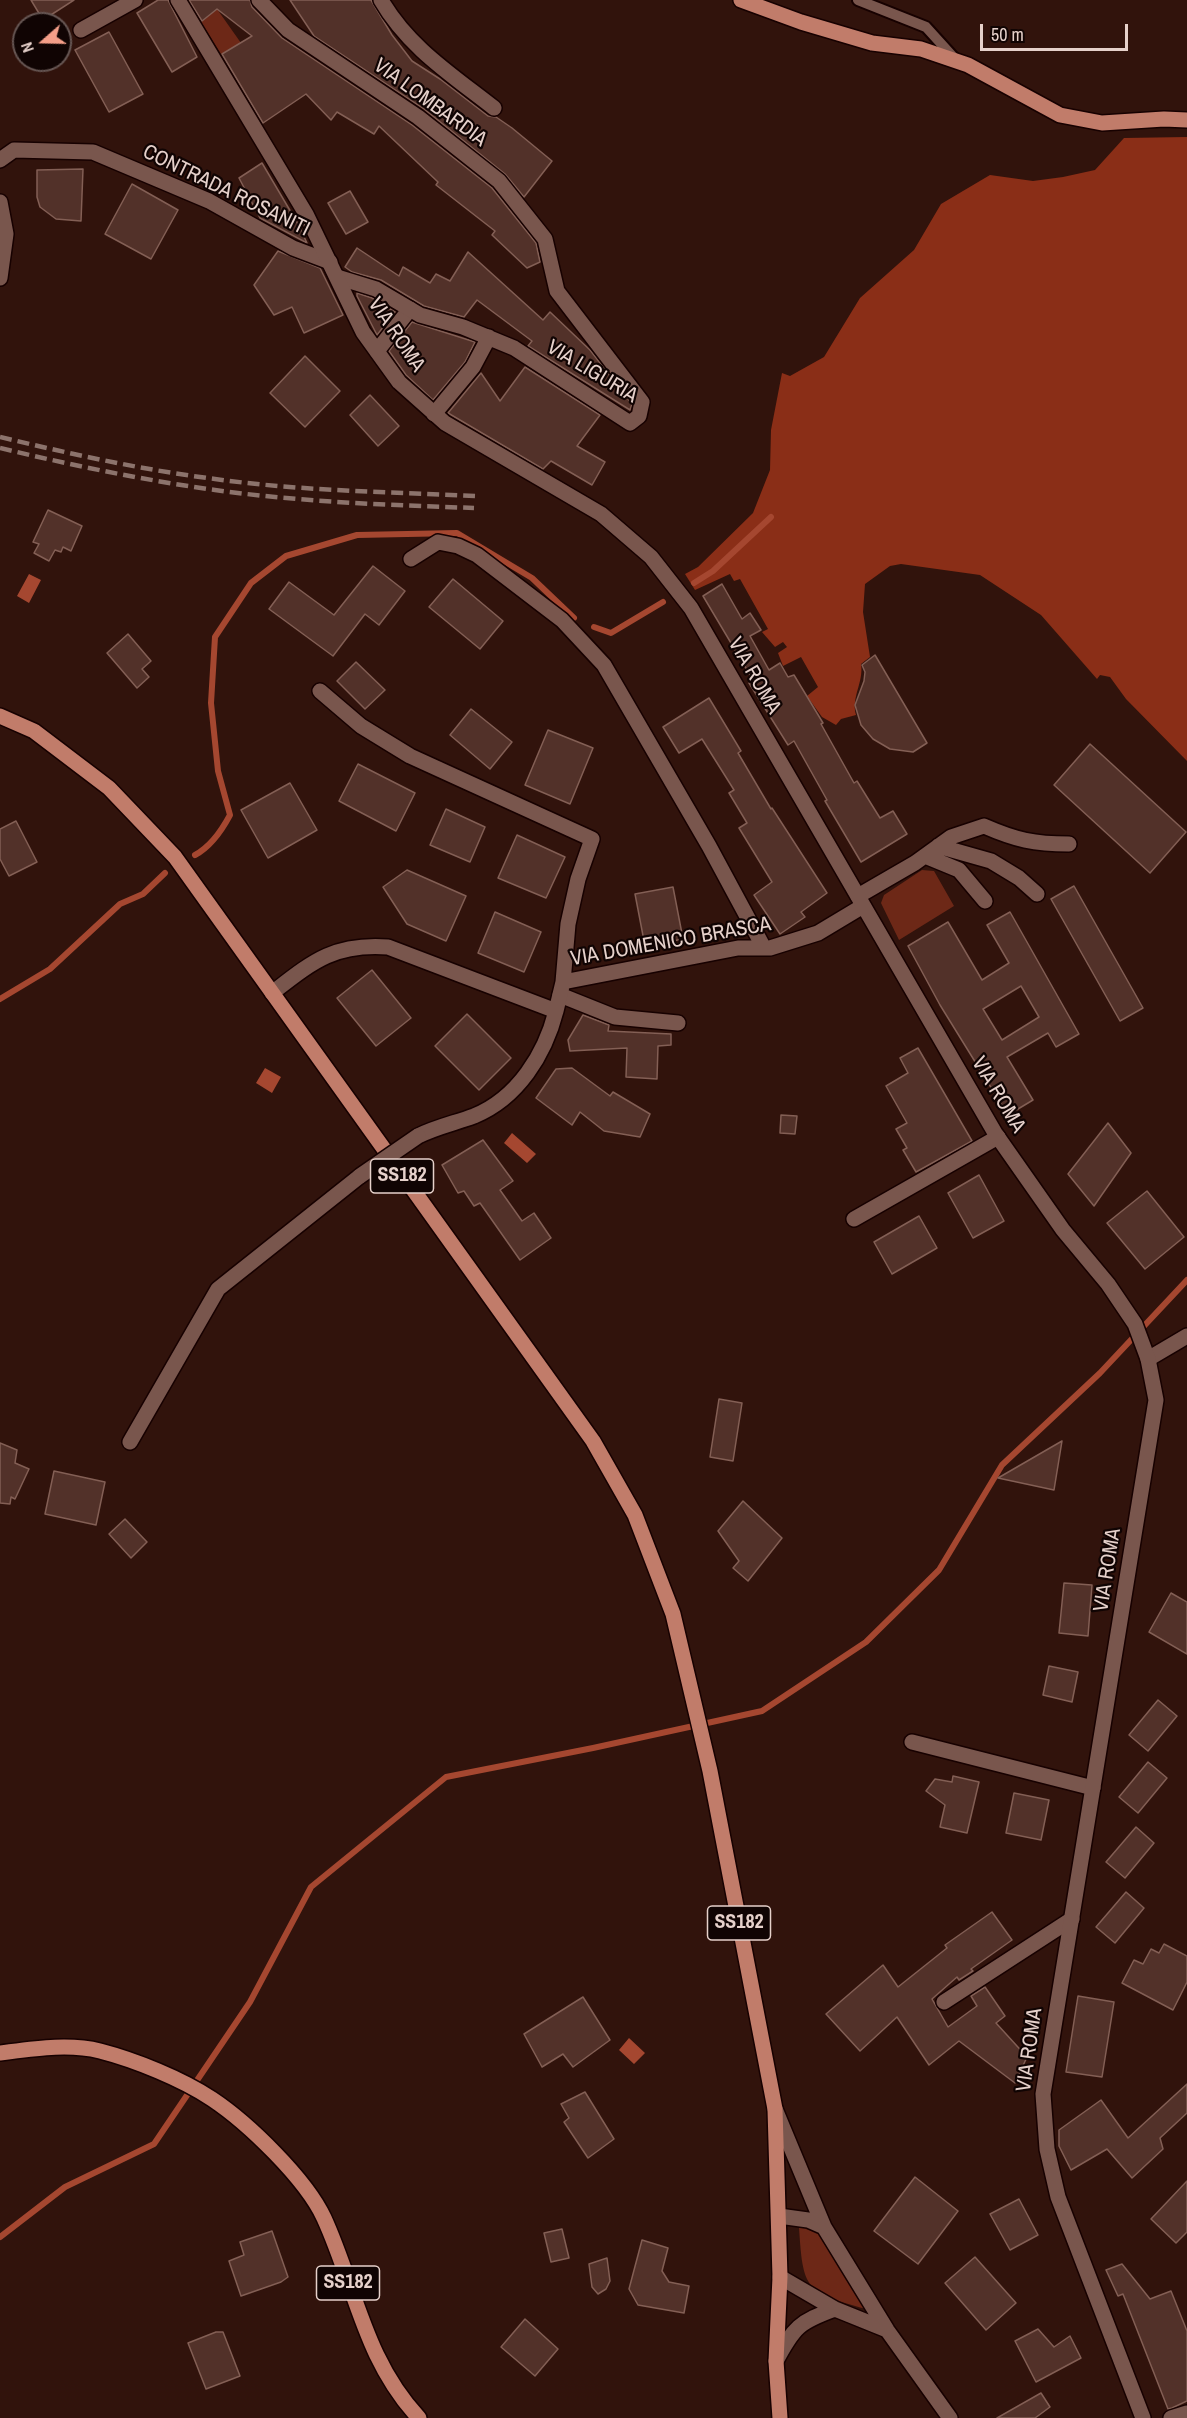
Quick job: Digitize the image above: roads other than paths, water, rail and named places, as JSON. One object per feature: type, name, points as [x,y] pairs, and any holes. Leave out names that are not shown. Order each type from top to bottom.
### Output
[{"type":"main road","points":[[741,0],[801,22],[872,43],[921,50],[968,65],[1060,115],[1102,123],[1164,119],[1187,120]]},
{"type":"main road","name":"SS182","points":[[0,716],[34,731],[109,788],[175,857],[593,1441],[635,1515],[673,1614],[702,1738],[775,2109],[780,2277],[776,2361],[780,2418]]},
{"type":"main road","name":"SS182","points":[[0,2053],[51,2047],[98,2050],[170,2077],[212,2099],[272,2150],[299,2182],[323,2217],[372,2349],[401,2399],[419,2418]]},
{"type":"street","points":[[81,30],[135,0]]},
{"type":"street","name":"VIA ROMA","points":[[178,0],[306,214],[363,332],[399,382],[445,423],[601,513],[651,557],[691,608],[998,1137],[1063,1230],[1108,1284],[1135,1324],[1146,1352],[1156,1400],[1043,2094],[1047,2149],[1058,2197],[1143,2418]]},
{"type":"street","name":"VIA LOMBARDIA","points":[[259,0],[288,30],[418,117],[499,181],[545,239],[550,262]]},
{"type":"street","points":[[381,0],[394,22],[411,42],[494,108]]},
{"type":"street","name":"CONTRADA ROSANITI","points":[[0,160],[14,150],[93,152],[209,201],[292,248],[330,262]]},
{"type":"street","points":[[0,202],[6,234],[0,278]]},
{"type":"street","name":"VIA LIGURIA","points":[[489,337],[514,348],[630,423],[639,416],[642,402],[557,291],[550,262]]},
{"type":"street","points":[[337,277],[376,289],[420,315],[464,327],[489,337],[473,367],[434,414]]},
{"type":"street","points":[[377,351],[410,309]]},
{"type":"street","points":[[411,559],[438,542],[458,546],[477,555],[562,620],[604,665],[709,846],[764,948]]},
{"type":"street","points":[[320,691],[361,726],[410,756],[592,839],[578,879],[568,924],[562,988],[615,1017],[678,1023]]},
{"type":"street","name":"VIA DOMENICO BRASCA","points":[[130,1442],[218,1289],[360,1176],[418,1136],[435,1127],[476,1115],[499,1102],[513,1090],[542,1051],[552,1029],[562,988],[738,948],[764,948],[818,933],[951,837],[984,826],[1010,837],[1037,844],[1069,844]]},
{"type":"street","points":[[938,846],[991,861],[1019,878],[1037,894]]},
{"type":"street","points":[[925,856],[959,870],[985,901]]},
{"type":"street","points":[[272,993],[306,966],[327,954],[352,948],[387,947],[556,1011]]},
{"type":"street","points":[[854,1219],[998,1137]]},
{"type":"street","points":[[1146,1352],[1187,1336]]},
{"type":"street","points":[[912,1742],[1093,1788]]},
{"type":"street","points":[[944,2002],[1072,1919]]},
{"type":"street","points":[[775,2109],[824,2226],[887,2330],[950,2418]]},
{"type":"street","points":[[779,2216],[808,2220],[824,2226]]},
{"type":"street","points":[[780,2277],[835,2310],[887,2330]]},
{"type":"street","points":[[776,2361],[791,2333],[809,2319],[835,2310]]},
{"type":"street","points":[[1171,2418],[1187,2413]]},
{"type":"lane","points":[[858,0],[926,27],[957,62]]},
{"type":"waterway","points":[[694,583],[713,571],[771,517]]},
{"type":"waterway","points":[[195,855],[215,838],[230,815],[218,771],[211,703],[215,637],[251,583],[286,556],[357,535],[457,533],[532,578],[574,618]]},
{"type":"waterway","points":[[594,627],[611,633],[663,602]]},
{"type":"waterway","points":[[0,999],[50,969],[120,904],[143,894],[165,873]]},
{"type":"waterway","points":[[0,2237],[65,2187],[154,2144],[250,2002],[311,1887],[446,1777],[762,1711],[866,1642],[939,1570],[1002,1465],[1100,1373],[1187,1280]]},
{"type":"railway","points":[[0,437],[134,466],[247,483],[475,496]]},
{"type":"railway","points":[[0,448],[134,477],[247,494],[344,502],[474,508]]}]
